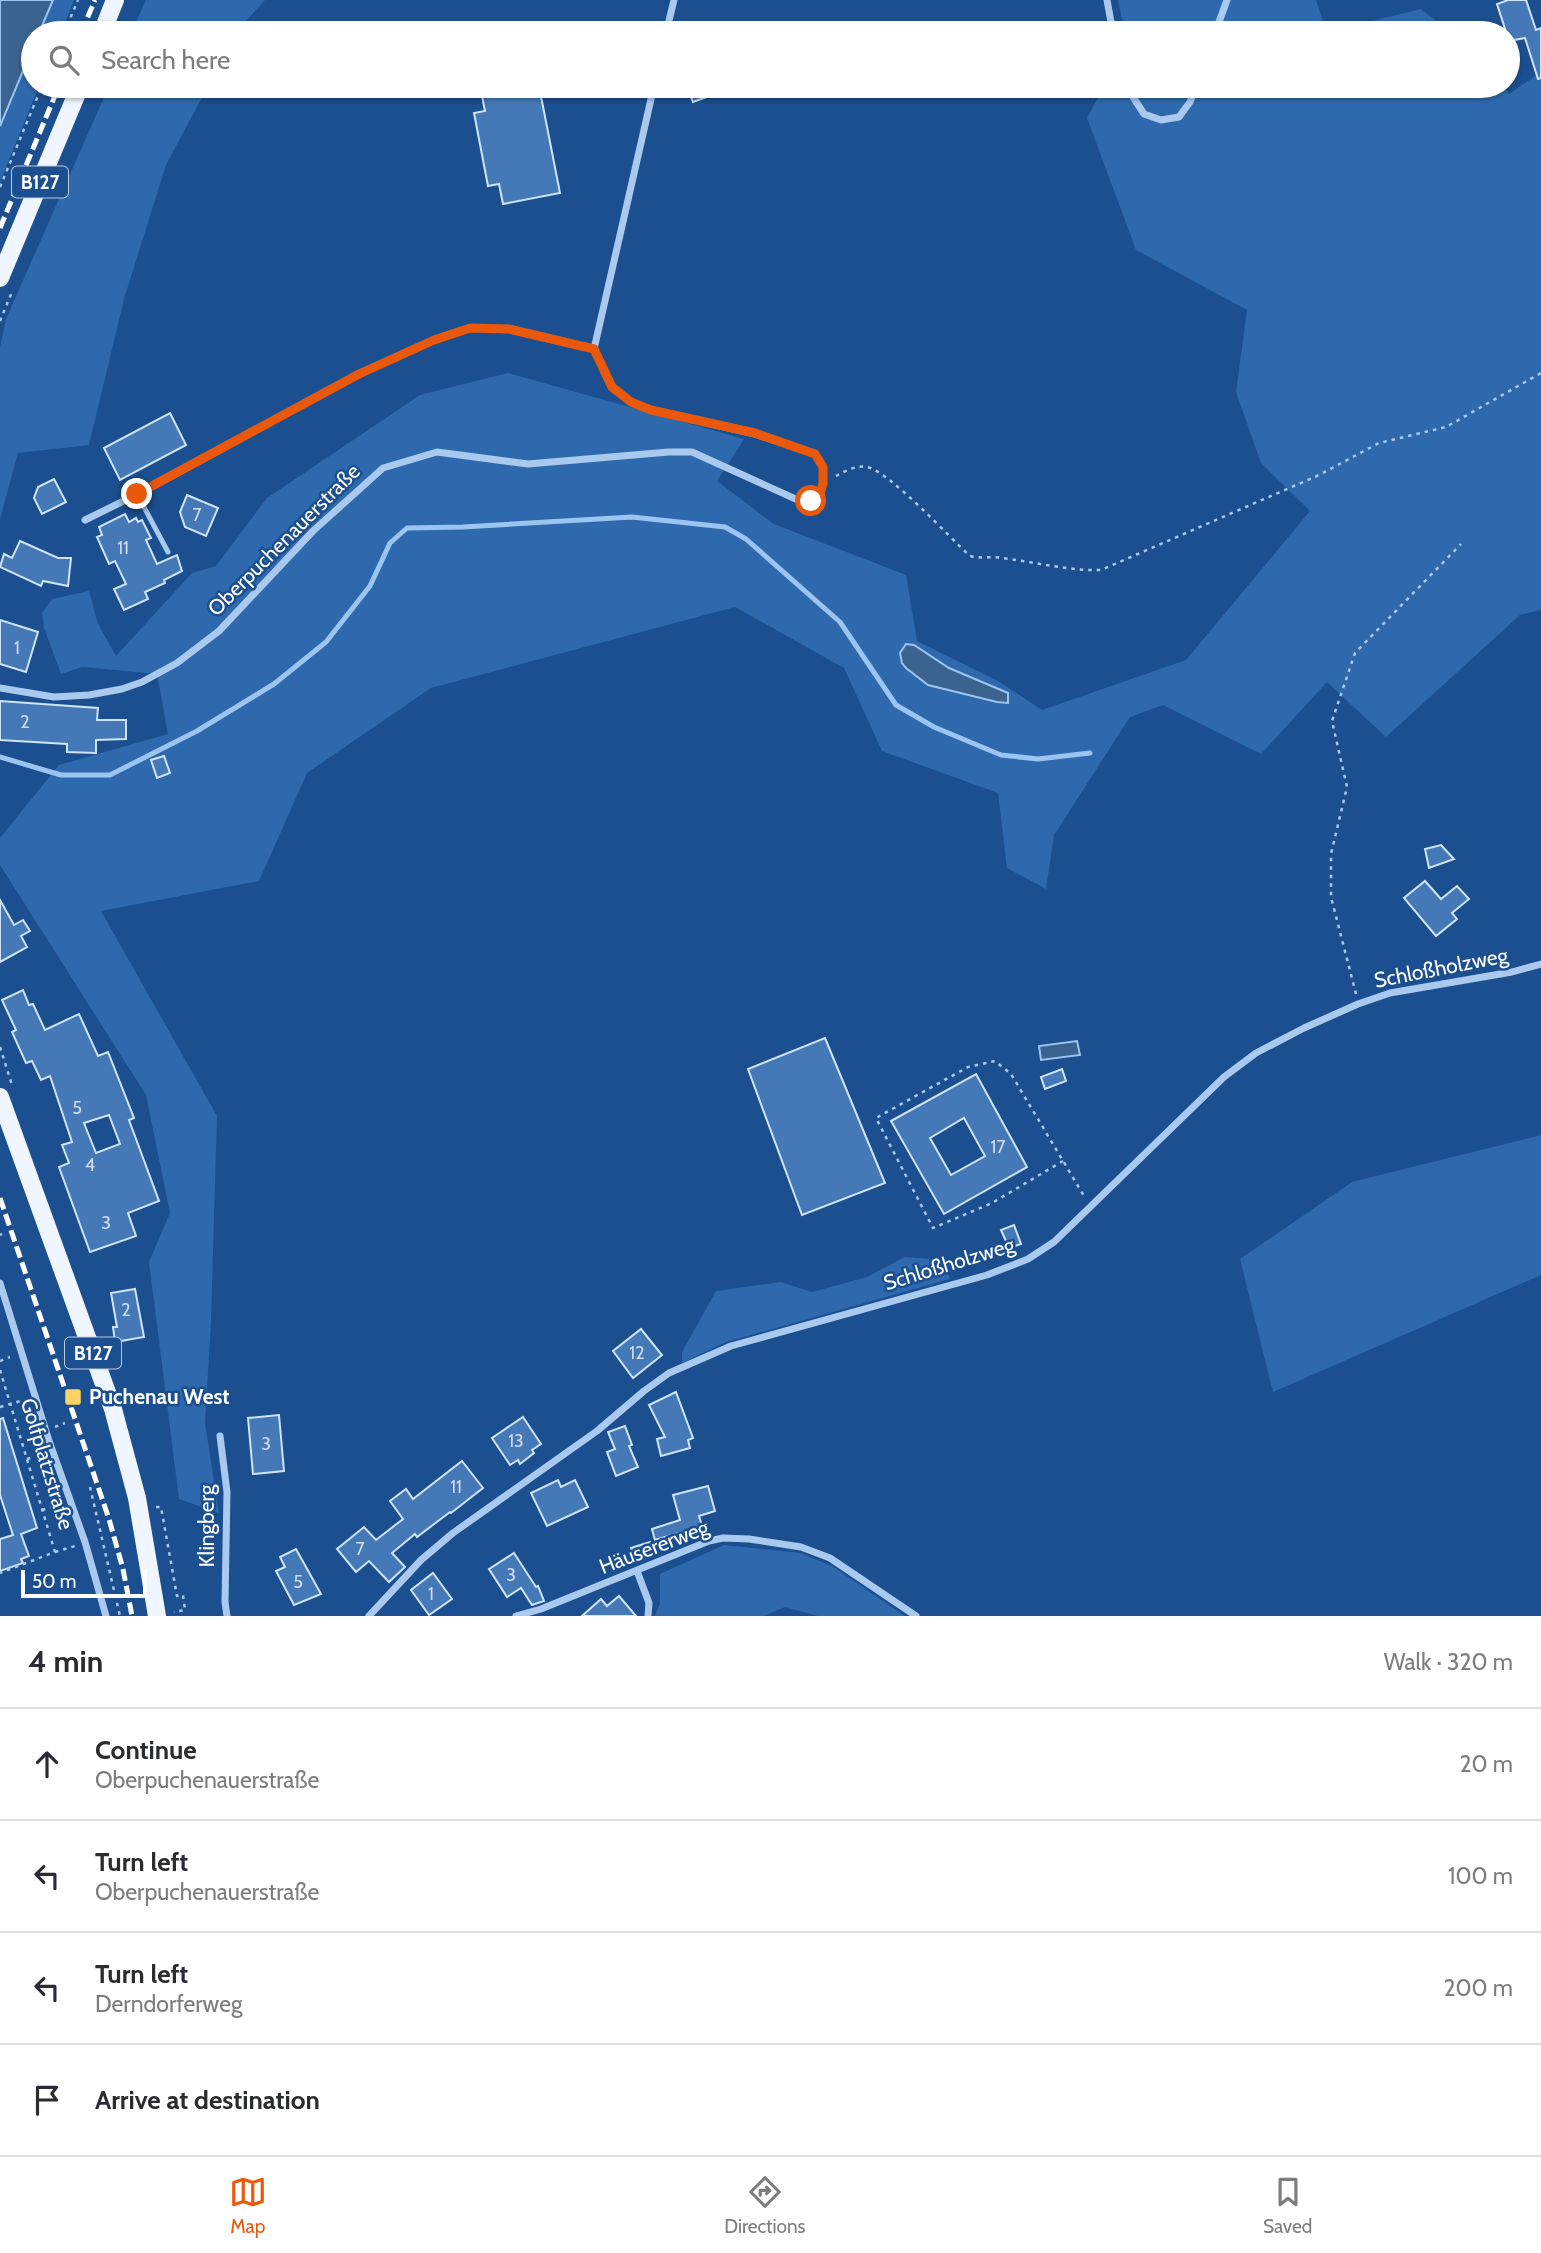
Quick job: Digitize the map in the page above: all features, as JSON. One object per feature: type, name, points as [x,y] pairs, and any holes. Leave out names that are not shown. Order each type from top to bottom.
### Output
[{"type":"main road","points":[[107,21],[115,0]]},
{"type":"main road","name":"B127","points":[[0,278],[75,98]]},
{"type":"main road","name":"B127","points":[[0,1097],[113,1409],[165,1614]]},
{"type":"street","points":[[669,21],[674,0]]},
{"type":"street","points":[[1107,0],[1111,21]]},
{"type":"street","points":[[1219,21],[1227,0]]},
{"type":"street","points":[[651,98],[594,349],[612,387],[631,402],[651,410],[755,433],[815,454],[823,467]]},
{"type":"street","points":[[1134,98],[1144,114],[1161,120],[1179,117],[1192,98]]},
{"type":"street","points":[[85,520],[359,374],[434,340],[470,328],[509,329],[594,349]]},
{"type":"street","name":"Oberpuchenauerstraße","points":[[0,688],[54,697],[89,695],[142,682],[177,663],[219,631],[313,531],[383,468],[437,452],[528,464],[692,452],[800,501],[811,501],[820,494],[823,467]]},
{"type":"street","name":"Schloßholzweg","points":[[369,1616],[421,1560],[453,1533],[597,1431],[669,1373],[731,1346],[988,1275],[1028,1259],[1045,1248],[1091,1208],[1224,1077],[1256,1053],[1304,1028],[1390,993],[1512,972],[1541,964]]},
{"type":"street","name":"Golfplatzstraße","points":[[0,1283],[85,1542],[106,1616]]},
{"type":"street","name":"Klingberg","points":[[220,1436],[227,1492],[227,1616]]},
{"type":"street","name":"Häusererweg","points":[[516,1616],[541,1609],[709,1541],[723,1538],[801,1547],[830,1558],[916,1616]]},
{"type":"street","points":[[637,1572],[649,1603],[648,1616]]},
{"type":"lane","points":[[137,494],[168,552]]},
{"type":"path","points":[[69,21],[78,0]]},
{"type":"path","points":[[0,187],[37,98]]},
{"type":"path","points":[[823,467],[835,477],[850,468],[867,467],[887,478],[970,556],[981,559],[998,557],[1084,570],[1101,569],[1317,476],[1379,443],[1446,427],[1541,373]]},
{"type":"path","points":[[1358,1004],[1331,897],[1331,854],[1347,786],[1332,721],[1355,653],[1461,544]]},
{"type":"path","points":[[1063,1161],[992,1202],[933,1228],[876,1118],[968,1067],[995,1061],[1011,1074],[1063,1161],[1091,1208]]},
{"type":"path","name":"Golfplatzstraße","points":[[0,1370],[55,1552],[0,1573]]},
{"type":"path","points":[[0,1407],[36,1396]]},
{"type":"path","points":[[90,1486],[120,1616]]},
{"type":"path","points":[[42,1510],[71,1501]]},
{"type":"path","points":[[156,1507],[161,1507],[177,1596],[183,1595],[185,1610],[165,1614]]},
{"type":"path","points":[[55,1552],[85,1542]]},
{"type":"shaded area","points":[[0,0],[53,0],[44,21],[21,21],[21,76],[0,126]]},
{"type":"shaded area","points":[[53,0],[74,0],[66,21],[44,21]]},
{"type":"shaded area","points":[[146,0],[265,0],[246,21],[136,21]]},
{"type":"shaded area","points":[[1118,0],[1316,0],[1323,21],[1122,21]]},
{"type":"shaded area","points":[[1421,9],[1436,21],[1372,21]]},
{"type":"shaded area","points":[[1541,72],[1541,610],[1520,615],[1386,737],[1327,682],[1261,754],[1163,705],[1130,717],[1054,835],[1046,889],[1007,868],[998,793],[882,751],[844,668],[735,607],[431,688],[307,773],[259,881],[101,911],[217,1116],[205,1423],[219,1513],[179,1499],[149,1262],[170,1213],[146,1095],[0,865],[0,838],[59,765],[168,734],[157,674],[83,667],[61,674],[44,628],[42,613],[52,599],[89,591],[98,624],[116,656],[192,573],[216,566],[267,498],[420,395],[508,373],[744,439],[717,481],[774,524],[906,575],[917,641],[998,681],[1042,710],[1186,660],[1310,511],[1261,463],[1236,392],[1247,310],[1136,250],[1087,118],[1098,98],[1520,98],[1520,86]]},
{"type":"shaded area","points":[[21,76],[21,98],[34,98],[0,182],[0,126]]},
{"type":"shaded area","points":[[104,98],[202,98],[166,165],[124,299],[89,445],[18,453],[0,519],[0,347],[6,319]]},
{"type":"shaded area","points":[[906,644],[914,645],[949,668],[1008,693],[1008,703],[928,685],[902,663],[900,653]]},
{"type":"shaded area","points":[[1077,1041],[1080,1055],[1041,1060],[1039,1046]]},
{"type":"shaded area","points":[[1541,1135],[1541,1275],[1273,1392],[1240,1259],[1352,1182]]},
{"type":"shaded area","points":[[905,1257],[945,1260],[950,1279],[726,1342],[682,1363],[682,1352],[716,1291],[781,1282],[812,1292],[867,1277]]},
{"type":"shaded area","points":[[724,1545],[800,1553],[832,1566],[905,1616],[818,1616],[785,1607],[763,1616],[655,1616],[660,1603],[660,1574]]},
{"type":"building","points":[[1508,0],[1526,0],[1536,30],[1541,28],[1541,78],[1538,79],[1525,38],[1520,39],[1520,21],[1503,21],[1497,4]]},
{"type":"building","points":[[482,98],[541,98],[560,193],[503,204],[499,184],[488,186],[474,113],[485,111]]},
{"type":"building","points":[[170,413],[186,445],[120,480],[104,448]]},
{"type":"building","points":[[54,479],[66,502],[42,514],[34,498],[38,487]]},
{"type":"building","points":[[187,495],[218,508],[206,536],[185,527],[180,512]]},
{"type":"building","points":[[125,514],[129,522],[136,518],[138,522],[142,520],[151,538],[146,540],[157,564],[177,555],[182,571],[145,592],[148,599],[124,610],[114,589],[126,584],[115,561],[109,564],[97,537],[102,535],[99,527]]},
{"type":"building","points":[[20,541],[58,558],[71,558],[68,586],[43,581],[41,586],[0,567],[4,554],[12,558]]},
{"type":"building","points":[[0,620],[38,632],[26,672],[0,664]]},
{"type":"building","points":[[0,701],[98,708],[97,720],[126,720],[126,739],[96,740],[96,753],[67,752],[67,744],[0,740]]},
{"type":"building","points":[[164,756],[170,773],[157,778],[151,760]]},
{"type":"building","points":[[1441,845],[1454,859],[1429,868],[1425,849]]},
{"type":"building","points":[[1425,881],[1441,899],[1457,886],[1469,899],[1452,913],[1457,919],[1436,936],[1404,898]]},
{"type":"building","points":[[0,900],[14,925],[23,920],[30,931],[21,936],[27,947],[0,962]]},
{"type":"building","points":[[23,990],[45,1030],[79,1014],[98,1056],[108,1052],[134,1118],[129,1120],[159,1201],[128,1213],[136,1236],[90,1252],[59,1167],[69,1163],[62,1145],[72,1142],[50,1076],[41,1080],[32,1061],[26,1063],[12,1032],[16,1030],[2,1000]],"holes":[[[109,1115],[120,1144],[96,1153],[84,1123]]]},
{"type":"building","points":[[825,1038],[885,1183],[802,1215],[748,1069]]},
{"type":"building","points":[[1062,1069],[1066,1081],[1045,1089],[1041,1077]]},
{"type":"building","points":[[976,1074],[1027,1167],[944,1214],[891,1121]],"holes":[[[964,1118],[985,1156],[951,1175],[930,1138]]]},
{"type":"building","points":[[1014,1225],[1021,1244],[1009,1248],[1001,1230]]},
{"type":"building","points":[[135,1289],[144,1337],[115,1342],[113,1327],[117,1327],[111,1293]]},
{"type":"building","points":[[641,1329],[662,1355],[633,1378],[613,1351]]},
{"type":"building","points":[[676,1392],[693,1438],[688,1440],[690,1448],[661,1456],[657,1439],[665,1437],[649,1405]]},
{"type":"building","points":[[279,1415],[284,1471],[253,1474],[248,1418]]},
{"type":"building","points":[[523,1417],[541,1444],[520,1464],[518,1460],[510,1465],[492,1438]]},
{"type":"building","points":[[3,1418],[37,1528],[21,1534],[29,1556],[21,1559],[23,1563],[0,1571],[0,1539],[13,1535],[0,1495],[0,1419]]},
{"type":"building","points":[[625,1426],[632,1445],[629,1446],[638,1467],[616,1476],[607,1452],[615,1449],[608,1432]]},
{"type":"building","points":[[462,1461],[483,1488],[392,1553],[405,1567],[389,1582],[369,1561],[356,1572],[337,1549],[364,1527],[376,1540],[403,1519],[390,1501],[406,1489],[413,1499]]},
{"type":"building","points":[[558,1480],[561,1487],[575,1480],[588,1507],[547,1526],[531,1493]]},
{"type":"building","points":[[708,1486],[715,1511],[699,1516],[702,1526],[655,1540],[652,1529],[680,1520],[673,1495]]},
{"type":"building","points":[[650,1542],[654,1555],[636,1561],[631,1548]]},
{"type":"building","points":[[296,1549],[321,1594],[294,1605],[276,1571],[285,1567],[280,1557]]},
{"type":"building","points":[[514,1553],[536,1587],[538,1586],[544,1601],[532,1605],[521,1588],[507,1597],[489,1569]]},
{"type":"building","points":[[433,1573],[452,1599],[429,1615],[411,1590]]},
{"type":"building","points":[[619,1596],[636,1616],[582,1616],[601,1599],[607,1606]]},
{"type":"waterway","points":[[0,757],[61,775],[110,775],[197,731],[274,684],[326,642],[370,586],[390,543],[407,528],[632,517],[725,527],[746,539],[840,622],[896,705],[934,727],[1001,755],[1038,759],[1090,753]]},
{"type":"railway","points":[[86,21],[95,0]]},
{"type":"railway","points":[[0,228],[54,98]]},
{"type":"railway","points":[[0,1198],[109,1519],[132,1616]]},
{"type":"place","name":"Puchenau West","points":[[73,1397]]},
{"type":"route","points":[[137,494],[359,374],[434,340],[470,328],[509,329],[594,349],[612,387],[631,402],[651,410],[755,433],[815,454],[823,467],[823,483],[820,494],[811,501]]}]
